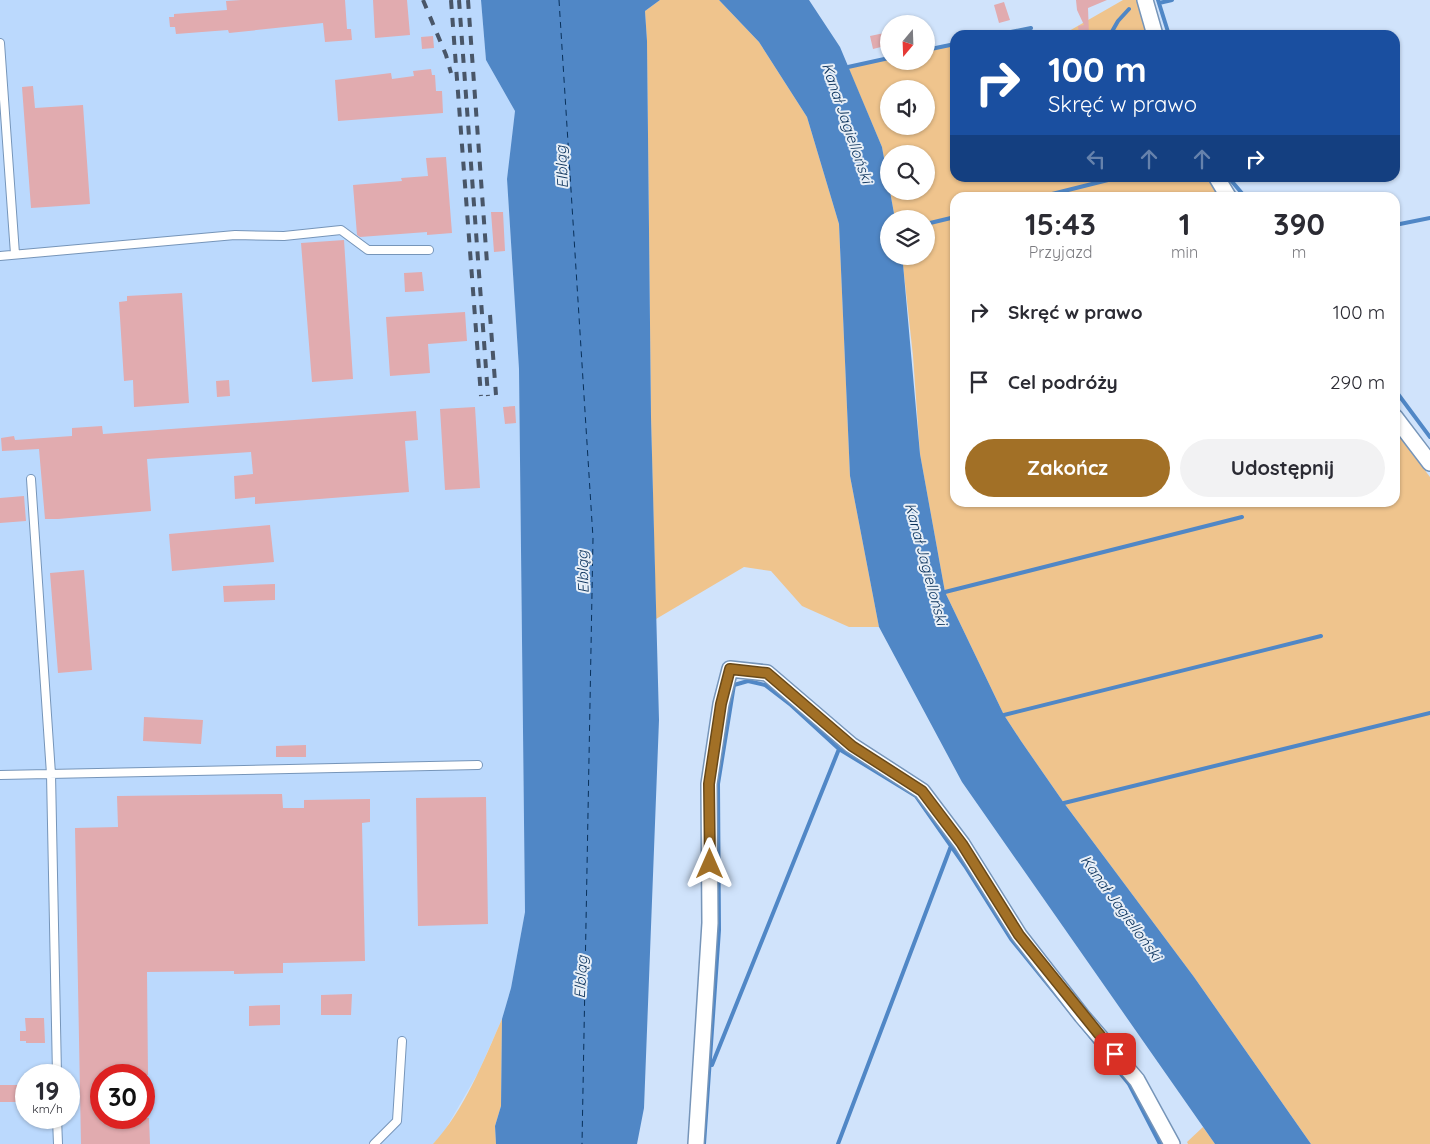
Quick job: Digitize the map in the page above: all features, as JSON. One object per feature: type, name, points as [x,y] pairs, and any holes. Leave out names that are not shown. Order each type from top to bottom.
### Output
[{"type":"street","points":[[1145,0],[1154,30]]},
{"type":"street","points":[[1400,424],[1430,463]]},
{"type":"street","points":[[696,1144],[710,923],[709,784],[721,704],[730,669],[767,673],[852,746],[922,791],[962,844],[1019,935],[1082,1016],[1137,1080],[1172,1144]]},
{"type":"lane","points":[[0,43],[15,254]]},
{"type":"lane","points":[[0,256],[235,235],[284,236],[340,230],[368,250],[429,250]]},
{"type":"lane","points":[[31,479],[51,774],[57,1064]]},
{"type":"lane","points":[[0,775],[478,764]]},
{"type":"lane","points":[[374,1144],[397,1121],[402,1041]]},
{"type":"lane","points":[[58,1129],[58,1144]]},
{"type":"shaded area","points":[[0,0],[481,0],[486,60],[515,111],[507,179],[519,369],[525,912],[511,988],[502,1019],[478,1073],[444,1132],[433,1144],[0,1144]]},
{"type":"shaded area","points":[[660,0],[719,0],[759,42],[807,117],[839,224],[850,476],[879,627],[849,627],[802,606],[771,571],[744,567],[656,619],[645,11]]},
{"type":"shaded area","points":[[1123,0],[1139,0],[1148,30],[1071,30]]},
{"type":"shaded area","points":[[950,45],[950,182],[1212,182],[1218,192],[950,192],[950,507],[1400,507],[1400,438],[1430,477],[1430,1144],[1311,1144],[1194,977],[1064,803],[1004,715],[945,592],[920,454],[913,356],[903,265],[935,265],[935,210],[893,210],[892,200],[935,200],[935,145],[881,145],[848,67],[880,60],[880,70],[935,70],[935,48]]},
{"type":"shaded area","points":[[502,1019],[501,1106],[495,1126],[496,1144],[433,1144],[464,1101]]},
{"type":"shaded area","points":[[1203,1127],[1215,1144],[1188,1144],[1187,1142]]},
{"type":"water","name":"Elbląg","points":[[481,0],[660,0],[645,11],[647,41],[651,417],[659,720],[644,1108],[637,1144],[496,1144],[495,1126],[501,1106],[502,1019],[511,988],[525,912],[519,369],[507,179],[515,111],[486,60]]},
{"type":"water","name":"Kanał Jagielloński","points":[[719,0],[809,0],[840,47],[881,145],[880,200],[892,200],[893,210],[880,210],[880,265],[903,265],[920,454],[945,592],[1004,715],[1064,803],[1194,977],[1311,1144],[1215,1144],[962,782],[879,627],[850,476],[839,224],[807,117],[759,42]]},
{"type":"building","points":[[345,0],[347,29],[351,29],[352,40],[325,42],[323,23],[229,33],[228,30],[176,34],[175,27],[170,27],[169,17],[174,17],[174,14],[227,10],[226,1]]},
{"type":"building","points":[[373,0],[407,0],[410,35],[375,38]]},
{"type":"building","points":[[1076,0],[1107,0],[1088,8],[1089,30],[1078,30],[1078,26],[1084,25],[1077,10]]},
{"type":"building","points":[[1004,2],[1010,20],[999,23],[994,5]]},
{"type":"building","points":[[880,34],[880,47],[873,49],[870,36]]},
{"type":"building","points":[[433,36],[434,48],[422,49],[421,37]]},
{"type":"building","points":[[431,69],[432,75],[435,75],[436,91],[442,91],[443,113],[338,121],[335,80],[391,73],[392,79],[414,76],[413,71]]},
{"type":"building","points":[[33,86],[35,108],[83,105],[90,204],[31,208],[22,87]]},
{"type":"building","points":[[446,157],[452,233],[427,235],[427,232],[360,237],[357,235],[353,185],[402,181],[401,178],[428,176],[426,158]]},
{"type":"building","points":[[491,212],[503,212],[505,251],[494,252]]},
{"type":"building","points":[[344,240],[353,379],[312,382],[301,243]]},
{"type":"building","points":[[422,272],[424,291],[405,292],[404,273]]},
{"type":"building","points":[[182,293],[189,403],[134,407],[133,380],[124,381],[119,302],[127,301],[127,296]]},
{"type":"building","points":[[465,312],[467,341],[428,344],[430,373],[390,376],[386,317]]},
{"type":"building","points":[[229,380],[230,396],[217,397],[216,381]]},
{"type":"building","points":[[515,406],[516,423],[505,424],[503,407]]},
{"type":"building","points":[[475,407],[480,488],[445,490],[440,409]]},
{"type":"building","points":[[416,411],[418,440],[405,441],[409,492],[255,504],[255,497],[235,499],[234,476],[253,474],[251,452],[147,459],[151,511],[45,519],[39,449],[2,451],[1,438],[14,436],[15,440],[72,436],[72,428],[102,426],[103,434]]},
{"type":"building","points":[[24,496],[26,521],[0,523],[0,498]]},
{"type":"building","points":[[270,525],[274,562],[172,571],[169,534]]},
{"type":"building","points":[[84,570],[92,670],[58,673],[50,573]]},
{"type":"building","points":[[275,584],[275,600],[224,602],[223,586]]},
{"type":"building","points":[[144,717],[203,720],[201,744],[143,741]]},
{"type":"building","points":[[306,745],[306,757],[276,757],[276,746]]},
{"type":"building","points":[[282,794],[283,808],[304,808],[304,800],[370,799],[370,822],[362,823],[365,961],[283,963],[283,973],[234,974],[234,971],[147,972],[148,1064],[90,1064],[90,1129],[149,1129],[150,1144],[81,1144],[75,828],[118,827],[117,796]]},
{"type":"building","points":[[486,797],[488,924],[418,926],[416,798]]},
{"type":"building","points":[[352,994],[351,1015],[321,1015],[321,995]]},
{"type":"building","points":[[280,1005],[280,1025],[249,1026],[249,1006]]},
{"type":"building","points":[[25,1018],[44,1018],[45,1043],[26,1043],[26,1041],[20,1041],[20,1031],[26,1031]]},
{"type":"building","points":[[0,1085],[15,1085],[15,1102],[0,1102]]},
{"type":"waterway","points":[[1158,0],[1167,30]]},
{"type":"waterway","points":[[1159,3],[1172,0]]},
{"type":"waterway","points":[[1113,30],[1129,9]]},
{"type":"waterway","points":[[1021,30],[1031,28]]},
{"type":"waterway","points":[[935,48],[950,45]]},
{"type":"waterway","points":[[848,67],[880,60]]},
{"type":"waterway","points":[[1060,192],[1100,182]]},
{"type":"waterway","points":[[1232,182],[1241,192]]},
{"type":"waterway","points":[[935,222],[950,218]]},
{"type":"waterway","points":[[1400,224],[1430,218]]},
{"type":"waterway","points":[[1400,397],[1430,437]]},
{"type":"waterway","name":"Kanał Jagielloński","points":[[945,592],[1242,517]]},
{"type":"waterway","points":[[1004,715],[1321,636]]},
{"type":"waterway","points":[[704,1144],[719,930],[718,784],[734,685],[748,681],[765,685],[791,705],[839,749],[916,796],[965,866],[1011,939],[1129,1084],[1160,1144]]},
{"type":"waterway","points":[[1064,803],[1430,713]]},
{"type":"waterway","points":[[712,1065],[839,749]]},
{"type":"waterway","points":[[838,1144],[951,846]]},
{"type":"ferry route","points":[[559,0],[593,538],[582,1144]]},
{"type":"railway","points":[[423,0],[446,55],[451,73]]},
{"type":"railway","points":[[451,0],[481,396]]},
{"type":"railway","points":[[459,0],[488,396]]},
{"type":"railway","points":[[468,0],[487,263]]},
{"type":"railway","points":[[490,315],[496,395]]},
{"type":"route","points":[[710,864],[709,784],[721,704],[730,669],[767,673],[852,746],[922,791],[962,844],[1019,935],[1082,1016],[1115,1054]]}]
